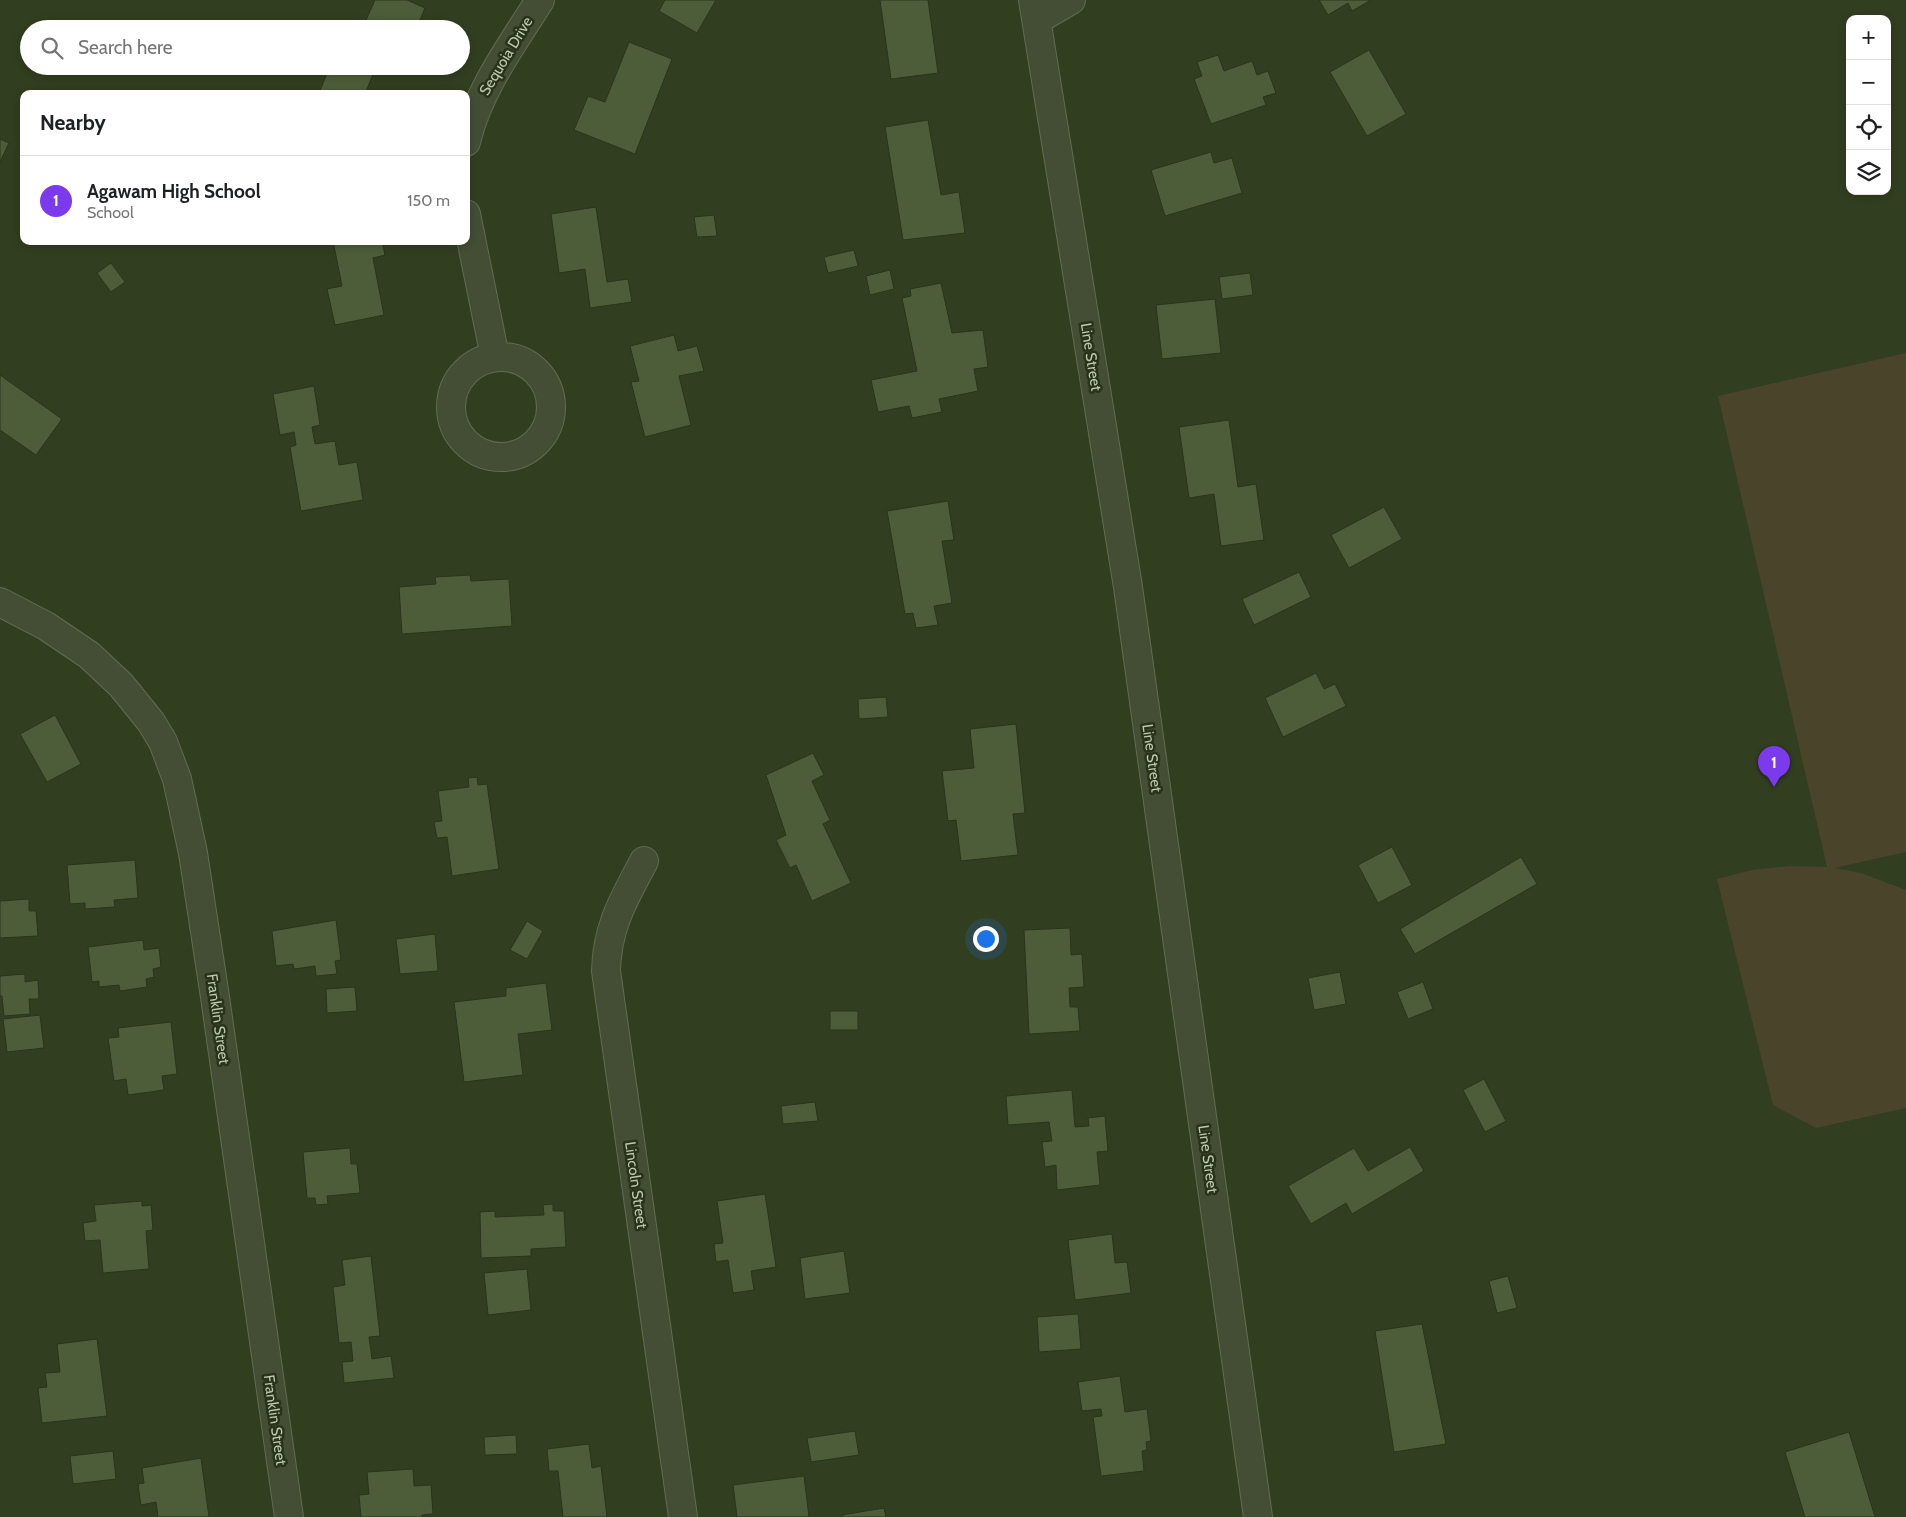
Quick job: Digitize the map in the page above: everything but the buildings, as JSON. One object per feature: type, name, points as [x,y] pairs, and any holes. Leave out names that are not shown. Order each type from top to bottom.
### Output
[{"type":"street","name":"Sequoia Drive","points":[[470,130],[480,100],[489,82],[540,0]]},
{"type":"street","points":[[1035,10],[1072,0]]},
{"type":"street","name":"Line Street","points":[[1035,10],[1128,587],[1258,1517]]},
{"type":"street","points":[[470,234],[495,357]]},
{"type":"street","name":"Franklin Street","points":[[0,602],[46,626],[89,655],[120,685],[151,722],[163,742],[175,773],[188,826],[215,998],[289,1517]]},
{"type":"street","name":"Lincoln Street","points":[[644,861],[618,911],[612,928],[606,950],[606,971],[683,1517]]},
{"type":"shaded area","points":[[1906,353],[1906,852],[1834,868],[1861,873],[1906,890],[1906,1108],[1816,1128],[1773,1105],[1717,879],[1752,870],[1789,866],[1827,867],[1718,396]]},
{"type":"place","name":"Agawam High School","points":[[1774,787]]}]
